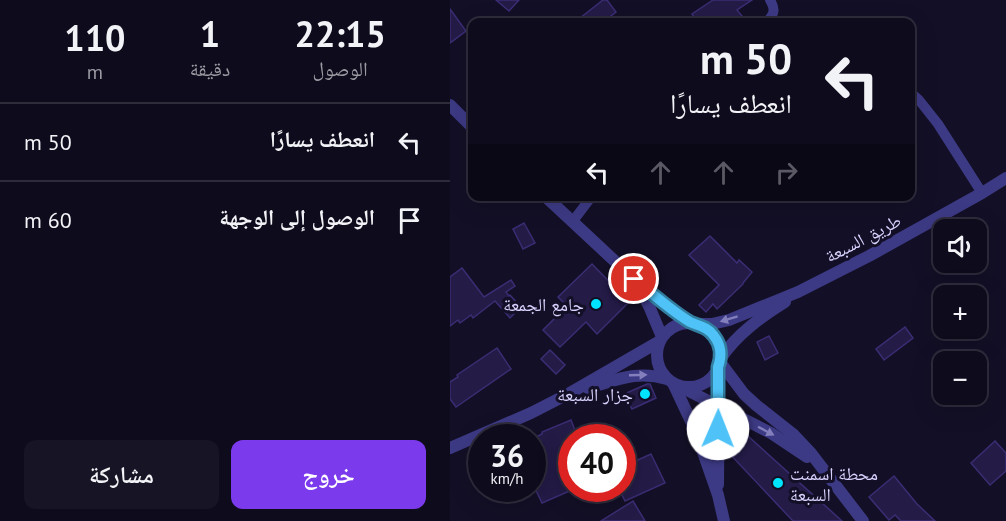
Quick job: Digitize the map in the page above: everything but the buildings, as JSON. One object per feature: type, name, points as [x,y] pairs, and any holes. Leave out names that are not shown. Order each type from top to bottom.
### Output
[{"type":"street","points":[[770,0],[774,9],[770,18]]},
{"type":"street","points":[[915,96],[938,124],[982,193]]},
{"type":"street","points":[[450,105],[468,123]]},
{"type":"street","name":"طريق السبعة","points":[[798,292],[869,256],[1006,178]]},
{"type":"street","points":[[551,201],[664,304],[715,336],[720,347],[718,495]]},
{"type":"street","points":[[573,221],[588,201]]},
{"type":"street","points":[[634,279],[649,306],[661,339],[657,351],[657,361],[661,371],[672,382],[771,433],[821,466]]},
{"type":"street","points":[[450,448],[531,413],[570,393],[661,339],[672,327],[685,323],[712,324],[729,320],[798,292]]},
{"type":"street","points":[[570,393],[641,374],[689,387],[701,384],[712,377],[737,338],[756,321],[798,292]]},
{"type":"street","points":[[720,362],[744,394],[794,435],[821,466],[862,521]]},
{"type":"street","points":[[672,382],[696,432],[718,495],[724,521]]},
{"type":"place","name":"جامع الجمعة","points":[[596,304]]},
{"type":"place","name":"جزار السبعة","points":[[645,394]]},
{"type":"place","name":"محطة اسمنت السبعة","points":[[778,483]]},
{"type":"route","points":[[634,279],[664,304],[715,336],[720,347],[721,358],[718,367],[718,429]]}]
